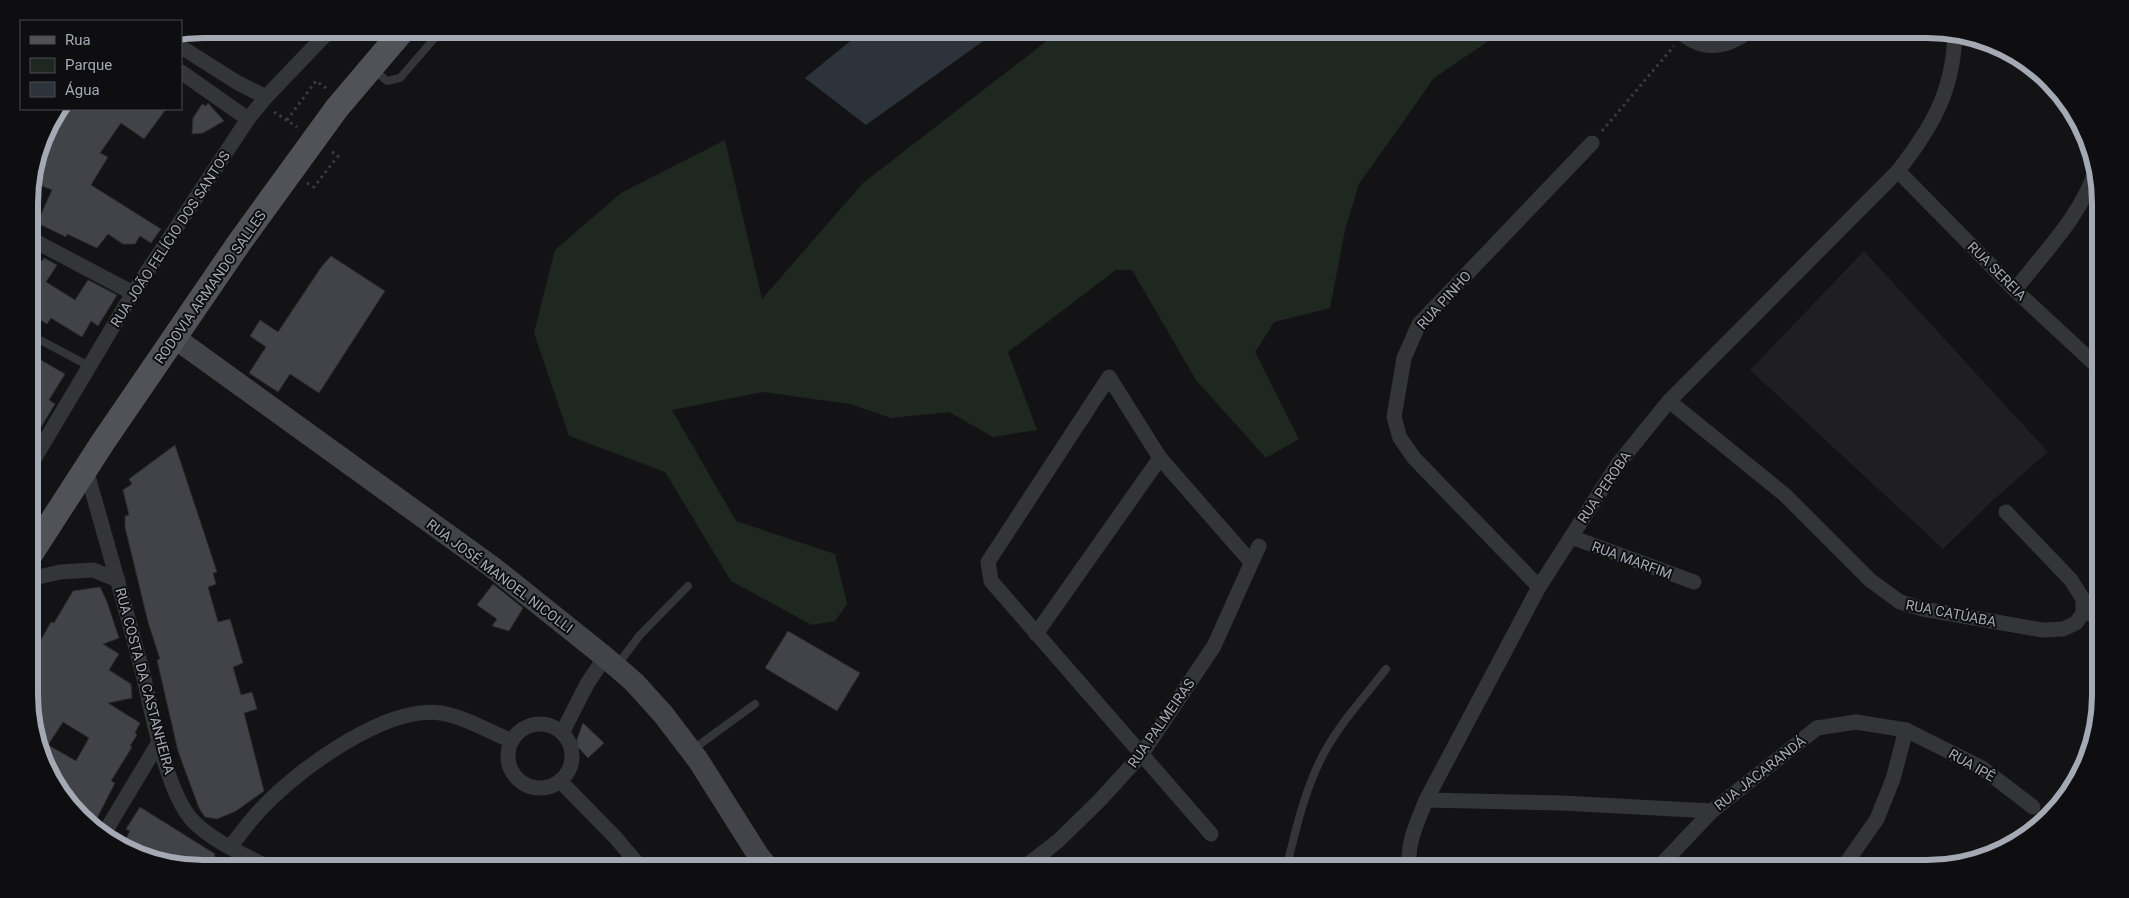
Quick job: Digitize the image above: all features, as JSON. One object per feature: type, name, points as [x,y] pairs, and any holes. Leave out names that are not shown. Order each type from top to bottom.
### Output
[{"type":"main road","name":"RODOVIA ARMANDO SALLES","points":[[38,544],[175,338],[316,135],[396,38]]},
{"type":"main road","name":"RUA JOSÉ MANOEL NICOLLI","points":[[175,338],[495,568],[634,682],[663,714],[691,750],[763,861]]},
{"type":"street","name":"RUA JOÃO FELÍCIO DOS SANTOS","points":[[38,452],[133,293],[248,119],[266,97],[322,38]]},
{"type":"street","points":[[1691,38],[1703,45],[1719,47],[1740,38]]},
{"type":"street","name":"RUA PEROBA","points":[[1408,860],[1413,831],[1426,800],[1539,587],[1618,464],[1668,401],[1898,171],[1926,133],[1942,103],[1955,52],[1955,40]]},
{"type":"street","points":[[182,48],[238,83],[266,97]]},
{"type":"street","points":[[182,73],[248,119]]},
{"type":"street","name":"RUA PINHO","points":[[1539,587],[1414,458],[1400,438],[1394,417],[1404,358],[1419,324],[1592,143]]},
{"type":"street","name":"RUA SEREIA","points":[[1898,171],[2016,290],[2092,361]]},
{"type":"street","points":[[2016,290],[2074,214],[2090,186]]},
{"type":"street","points":[[38,243],[133,293]]},
{"type":"street","points":[[1211,834],[991,581],[988,562],[1109,377],[1160,458],[1251,562]]},
{"type":"street","name":"RUA CATÚABA","points":[[1668,401],[1785,496],[1870,580],[1900,602],[1923,609],[2042,630],[2063,629],[2076,623],[2083,613]]},
{"type":"street","points":[[1036,634],[1160,458]]},
{"type":"street","name":"RUA COSTA DA CASTANHEIRA","points":[[86,469],[118,580],[159,742],[184,808],[192,820],[206,832],[257,861]]},
{"type":"street","points":[[2006,512],[2071,580],[2082,599],[2083,613],[2092,614]]},
{"type":"street","name":"RUA MARFIM","points":[[1571,537],[1694,582]]},
{"type":"street","name":"RUA PALMEIRAS","points":[[1033,861],[1058,841],[1093,807],[1141,755],[1214,646],[1259,546]]},
{"type":"street","name":"RUA COSTA DA CASTANHEIRA","points":[[38,577],[60,572],[93,570],[118,580]]},
{"type":"street","points":[[562,733],[587,684],[611,662]]},
{"type":"street","points":[[230,847],[251,820],[286,786],[353,739],[383,723],[415,713],[441,713],[512,741]]},
{"type":"street","name":"RUA JACARANDÁ","points":[[1426,800],[1562,803],[1712,811],[1817,728],[1856,722],[1906,730]]},
{"type":"street","points":[[535,725],[544,725],[562,733],[568,742],[571,763],[567,773],[560,781],[542,788],[523,784],[511,770],[508,760],[512,741],[517,734],[535,725]]},
{"type":"street","points":[[1848,860],[1876,818],[1893,779],[1906,730]]},
{"type":"street","name":"RUA IPÊ","points":[[1906,730],[1982,768],[2033,807]]},
{"type":"street","points":[[107,829],[159,742]]},
{"type":"street","points":[[560,781],[615,837],[635,861]]},
{"type":"street","points":[[1665,860],[1712,811]]},
{"type":"lane","points":[[371,68],[387,80],[400,78],[433,40]]},
{"type":"lane","points":[[40,340],[89,366]]},
{"type":"lane","points":[[611,662],[688,586]]},
{"type":"lane","points":[[1288,860],[1298,821],[1318,763],[1336,733],[1386,670]]},
{"type":"lane","points":[[691,750],[754,704]]},
{"type":"path","points":[[1592,143],[1676,38]]},
{"type":"path","points":[[286,120],[316,81]]},
{"type":"path","points":[[314,187],[338,156]]},
{"type":"shaded area","points":[[1864,251],[2048,452],[1991,502],[1943,549],[1750,370]]},
{"type":"green space","points":[[1047,38],[1447,38],[1448,40],[1450,38],[1487,38],[1487,42],[1434,78],[1359,184],[1345,230],[1330,308],[1274,322],[1255,352],[1299,439],[1266,458],[1196,380],[1132,270],[1116,270],[1008,352],[1037,430],[993,437],[949,412],[891,418],[850,404],[763,392],[672,410],[736,521],[835,554],[847,604],[835,621],[812,625],[731,581],[665,472],[569,436],[534,333],[555,250],[621,193],[725,140],[762,299],[863,183],[1048,40]]},
{"type":"water","points":[[854,38],[987,38],[866,125],[805,78]]},
{"type":"building","points":[[208,103],[224,121],[203,133],[192,134],[193,118],[202,104],[206,106]]},
{"type":"building","points":[[67,110],[165,110],[144,139],[121,123],[100,153],[108,157],[91,185],[161,229],[151,243],[140,236],[135,244],[123,244],[108,234],[97,248],[67,234],[66,237],[38,223],[52,190],[39,185],[43,159],[54,129]]},
{"type":"building","points":[[331,256],[385,291],[319,393],[290,374],[278,392],[249,373],[266,347],[250,336],[260,320],[278,332],[322,266]]},
{"type":"building","points":[[44,258],[57,265],[46,282],[75,300],[88,280],[117,295],[98,326],[91,321],[82,337],[51,318],[47,324],[38,318],[38,259],[42,261]]},
{"type":"building","points":[[38,358],[65,374],[49,400],[55,404],[38,432]]},
{"type":"building","points":[[175,445],[217,572],[213,573],[216,584],[208,587],[218,622],[230,619],[243,663],[233,667],[241,695],[252,692],[257,709],[244,713],[264,791],[236,811],[217,819],[205,817],[199,808],[178,751],[157,660],[160,659],[148,622],[125,527],[125,516],[129,515],[123,490],[132,484],[129,479]]},
{"type":"building","points":[[493,584],[523,608],[509,631],[492,626],[497,619],[477,605]]},
{"type":"building","points":[[100,587],[119,638],[103,644],[119,654],[109,670],[131,684],[132,698],[108,703],[140,723],[135,733],[137,735],[130,746],[132,747],[111,781],[115,783],[96,821],[72,796],[60,778],[50,759],[43,739],[39,717],[38,645],[51,622],[54,623],[73,591]],"holes":[[[63,722],[89,738],[76,761],[48,745]]]},
{"type":"building","points":[[788,631],[860,673],[837,711],[765,668]]},
{"type":"building","points":[[583,723],[604,743],[588,758],[577,746],[577,739]]},
{"type":"building","points":[[140,807],[215,854],[214,856],[223,861],[181,859],[149,852],[125,841],[130,831],[126,829]]}]
